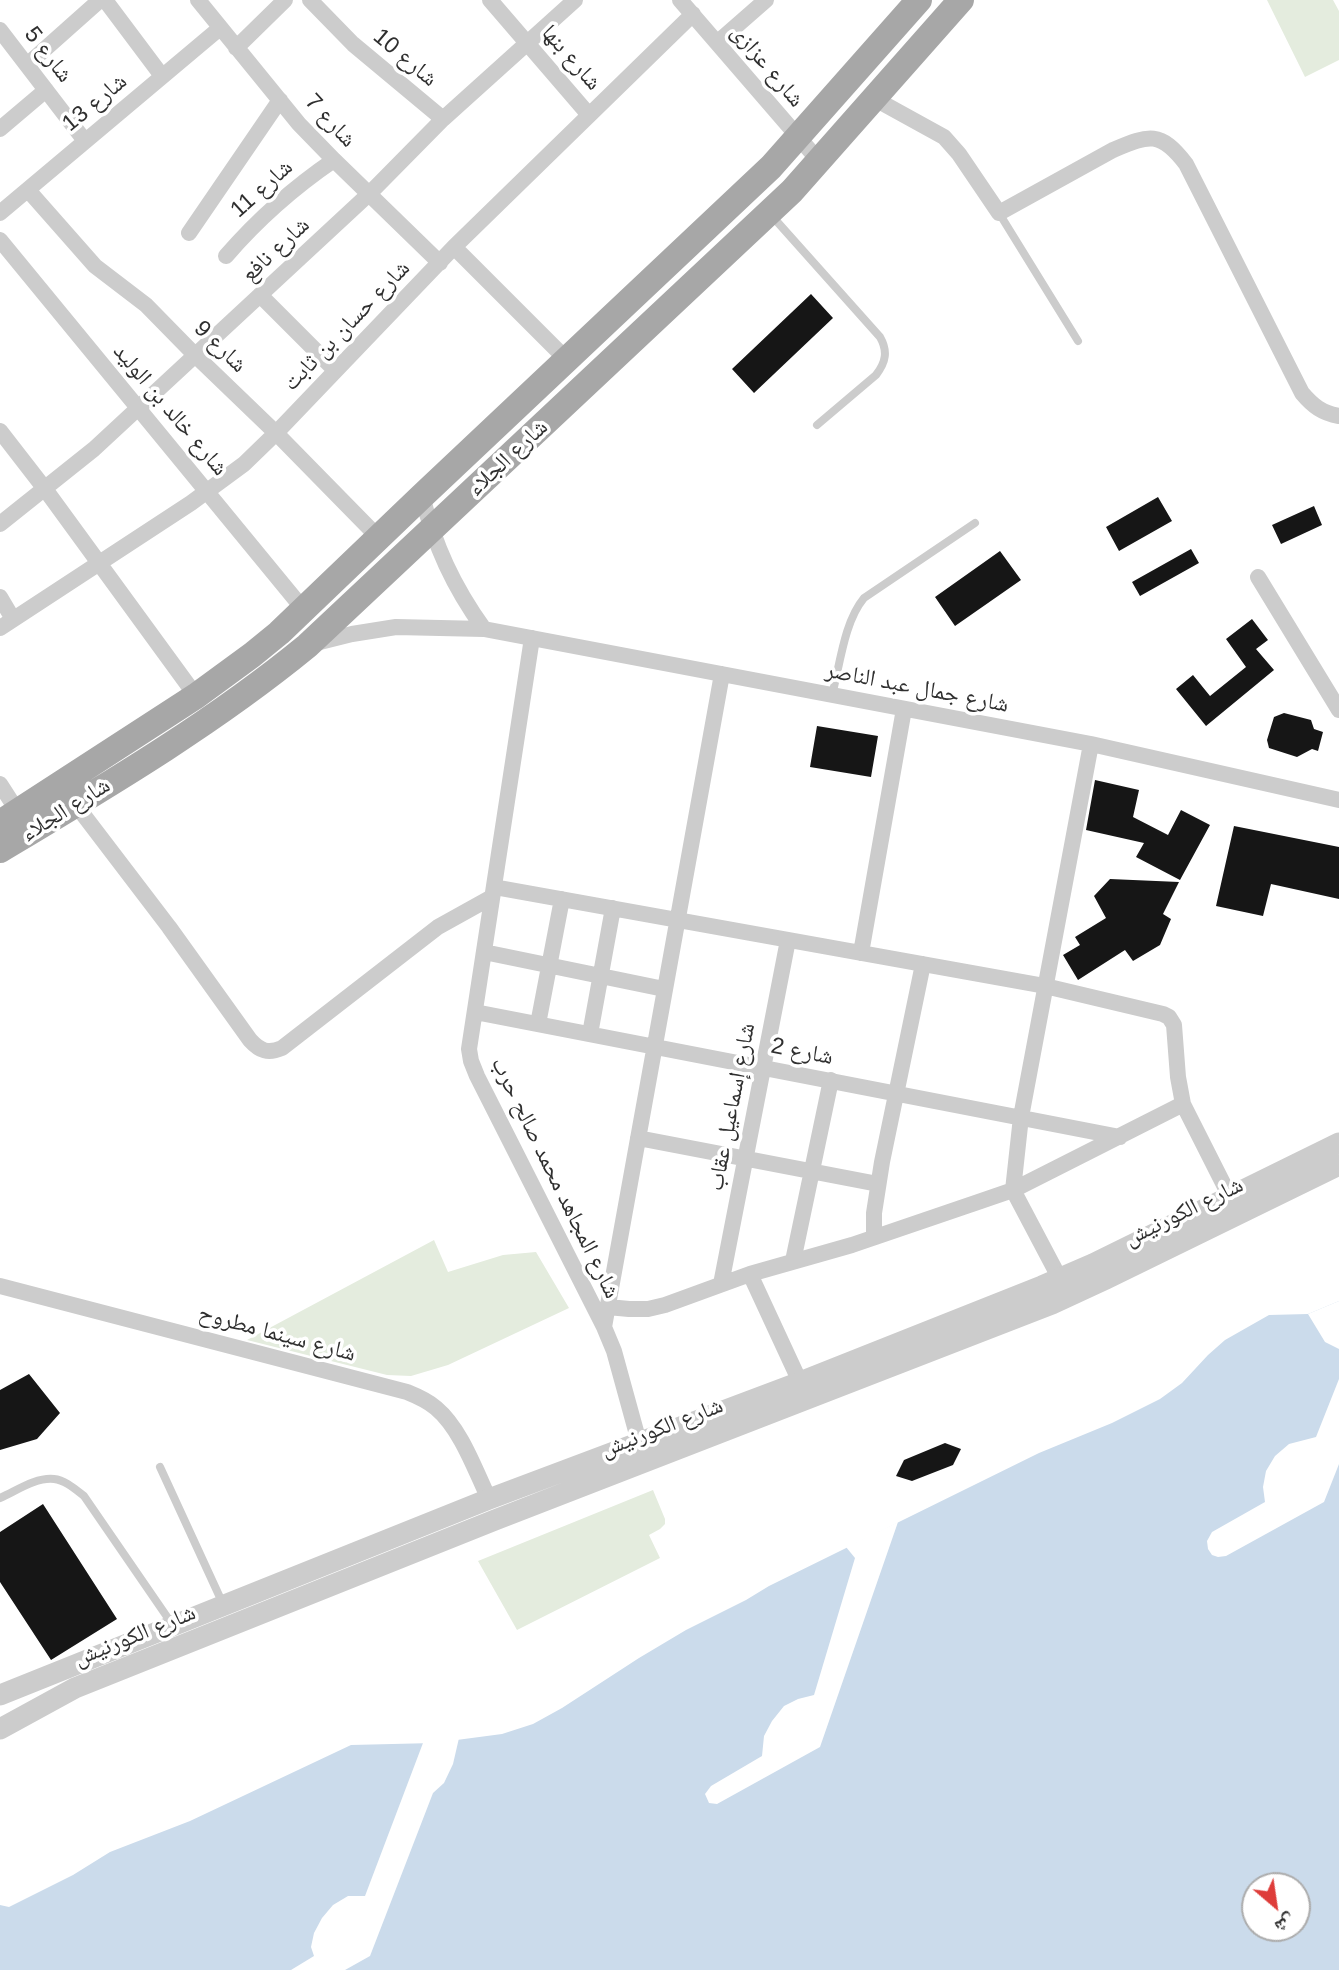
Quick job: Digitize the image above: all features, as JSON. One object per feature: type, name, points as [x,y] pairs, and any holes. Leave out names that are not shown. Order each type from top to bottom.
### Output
[{"type":"main road","name":"شارع الجلاء","points":[[9,817],[196,696],[252,655],[304,610],[743,194],[798,137],[919,0]]},
{"type":"main road","name":"شارع الجلاء","points":[[0,850],[76,805],[211,718],[307,646],[770,214],[961,0]]},
{"type":"street","points":[[27,65],[102,0],[162,76]]},
{"type":"street","name":"شارع 7","points":[[198,0],[280,100],[334,160],[440,263]]},
{"type":"street","points":[[236,48],[285,0]]},
{"type":"street","name":"شارع 10","points":[[310,0],[353,44],[443,119]]},
{"type":"street","name":"شارع بنها","points":[[490,0],[589,115]]},
{"type":"street","name":"شارع نافع","points":[[0,524],[94,449],[370,193],[443,119],[575,0]]},
{"type":"street","name":"شارع عزازى","points":[[680,0],[819,162]]},
{"type":"street","points":[[718,42],[766,0]]},
{"type":"street","name":"شارع حسان بن ثابت","points":[[7,623],[208,492],[244,464],[454,247],[693,14]]},
{"type":"street","name":"شارع 13","points":[[0,213],[220,28]]},
{"type":"street","name":"شارع 5","points":[[0,30],[85,141]]},
{"type":"street","points":[[0,128],[46,90]]},
{"type":"street","points":[[875,99],[933,130],[951,144],[999,212],[1129,143],[1155,138],[1166,142],[1186,164],[1302,393],[1312,405],[1324,413],[1339,416]]},
{"type":"street","points":[[189,233],[280,100]]},
{"type":"street","name":"شارع 11","points":[[226,256],[276,204],[334,160]]},
{"type":"street","name":"شارع 9","points":[[28,190],[95,266],[146,304],[379,538]]},
{"type":"street","name":"شارع خالد بن الوليد","points":[[0,240],[304,610]]},
{"type":"street","points":[[454,247],[567,360]]},
{"type":"street","points":[[260,295],[335,370]]},
{"type":"street","points":[[0,431],[46,489],[196,696]]},
{"type":"street","points":[[422,496],[443,560],[458,591],[484,629]]},
{"type":"street","points":[[1258,578],[1339,710]]},
{"type":"street","points":[[0,597],[7,623]]},
{"type":"street","name":"شارع جمال عبد الناصر","points":[[307,646],[375,629],[484,629],[1091,744],[1339,800]]},
{"type":"street","name":"شارع المجاهد محمد صالح حرب","points":[[533,638],[469,1049],[477,1076],[604,1327],[614,1351],[639,1442]]},
{"type":"street","points":[[604,1327],[722,674]]},
{"type":"street","points":[[861,953],[904,709]]},
{"type":"street","points":[[1060,1279],[1013,1190],[1021,1117],[1091,744]]},
{"type":"street","points":[[0,784],[9,817]]},
{"type":"street","points":[[76,805],[169,927],[256,1048],[266,1051],[282,1048],[438,927],[493,892],[562,899],[1045,986],[1154,1010],[1169,1017],[1174,1025],[1183,1104],[1230,1197]]},
{"type":"street","points":[[538,1024],[562,899]]},
{"type":"street","points":[[590,1034],[613,908]]},
{"type":"street","name":"شارع إسماعيل عقاب","points":[[721,1284],[788,940]]},
{"type":"street","points":[[484,952],[664,989]]},
{"type":"street","points":[[874,1237],[878,1184],[923,964]]},
{"type":"street","name":"شارع 2","points":[[475,1012],[1120,1137]]},
{"type":"street","points":[[793,1261],[831,1080]]},
{"type":"street","points":[[608,1307],[648,1309],[687,1299],[750,1274],[874,1237],[1013,1190],[1183,1104]]},
{"type":"street","points":[[638,1138],[878,1184]]},
{"type":"street","name":"شارع الكورنيش","points":[[0,1695],[489,1499],[800,1382],[1060,1279],[1339,1143]]},
{"type":"street","name":"شارع الكورنيش","points":[[0,1729],[75,1688],[495,1520],[1052,1304],[1339,1165]]},
{"type":"street","points":[[750,1274],[800,1382]]},
{"type":"street","name":"شارع سينما مطروح","points":[[0,1286],[422,1398],[446,1418],[455,1431],[489,1499]]},
{"type":"lane","points":[[999,212],[1079,341]]},
{"type":"lane","points":[[770,214],[880,337],[885,346],[883,366],[876,375],[817,425]]},
{"type":"lane","points":[[832,695],[850,621],[858,605],[864,598],[975,523]]},
{"type":"lane","points":[[160,1467],[224,1606]]},
{"type":"lane","points":[[0,1498],[38,1481],[54,1479],[68,1484],[84,1496],[174,1627]]},
{"type":"shaded area","points":[[1267,0],[1333,0],[1339,11],[1339,60],[1305,77]]},
{"type":"shaded area","points":[[434,1240],[448,1272],[503,1255],[536,1252],[569,1308],[448,1365],[411,1376],[387,1375],[247,1340]]},
{"type":"shaded area","points":[[653,1490],[665,1519],[665,1524],[660,1529],[649,1535],[660,1558],[517,1630],[478,1561]]},
{"type":"water","points":[[1339,1301],[1339,1970],[0,1970],[0,1905],[9,1907],[73,1875],[110,1852],[190,1821],[351,1745],[434,1743],[502,1734],[533,1724],[686,1630],[769,1586],[1039,1453],[1112,1423],[1160,1399],[1182,1383],[1225,1340],[1269,1315],[1308,1314]]},
{"type":"pier","points":[[1339,1301],[1339,1349],[1325,1342],[1308,1314]]},
{"type":"pier","points":[[1339,1379],[1339,1464],[1324,1502],[1226,1556],[1212,1555],[1207,1541],[1212,1532],[1265,1502],[1263,1487],[1266,1471],[1275,1456],[1289,1444],[1316,1437]]},
{"type":"pier","points":[[898,1522],[820,1747],[717,1804],[709,1803],[705,1794],[711,1786],[762,1756],[764,1736],[784,1706],[814,1695],[855,1558],[846,1547]]},
{"type":"pier","points":[[459,1738],[453,1764],[444,1783],[433,1793],[370,1956],[345,1970],[291,1970],[314,1956],[311,1947],[314,1933],[333,1905],[348,1896],[365,1896],[423,1743]]},
{"type":"building","points":[[811,294],[833,318],[754,393],[732,369]]},
{"type":"building","points":[[1158,497],[1172,521],[1119,551],[1106,527]]},
{"type":"building","points":[[1314,506],[1322,525],[1281,544],[1272,525]]},
{"type":"building","points":[[1191,549],[1199,563],[1140,596],[1132,582]]},
{"type":"building","points":[[1000,551],[1021,580],[955,626],[935,597]]},
{"type":"building","points":[[1252,619],[1268,640],[1256,649],[1274,670],[1206,726],[1176,689],[1193,675],[1210,696],[1246,667],[1226,639]]},
{"type":"building","points":[[1284,713],[1311,720],[1314,729],[1323,732],[1318,751],[1312,749],[1297,757],[1269,748],[1267,740],[1274,717]]},
{"type":"building","points":[[817,726],[878,736],[871,777],[810,767]]},
{"type":"building","points":[[1095,780],[1139,790],[1133,817],[1168,835],[1181,810],[1210,825],[1180,880],[1136,857],[1144,843],[1086,830]]},
{"type":"building","points":[[1234,826],[1339,847],[1339,899],[1271,884],[1263,916],[1216,906]]},
{"type":"building","points":[[1110,879],[1179,882],[1163,914],[1171,919],[1160,945],[1133,961],[1125,950],[1078,980],[1063,955],[1080,945],[1075,937],[1106,918],[1094,896]]},
{"type":"building","points":[[29,1374],[60,1413],[37,1439],[0,1450],[0,1390]]},
{"type":"building","points":[[945,1443],[961,1449],[953,1465],[912,1481],[896,1476],[904,1460]]},
{"type":"building","points":[[43,1504],[117,1619],[51,1660],[0,1582],[0,1532]]}]
